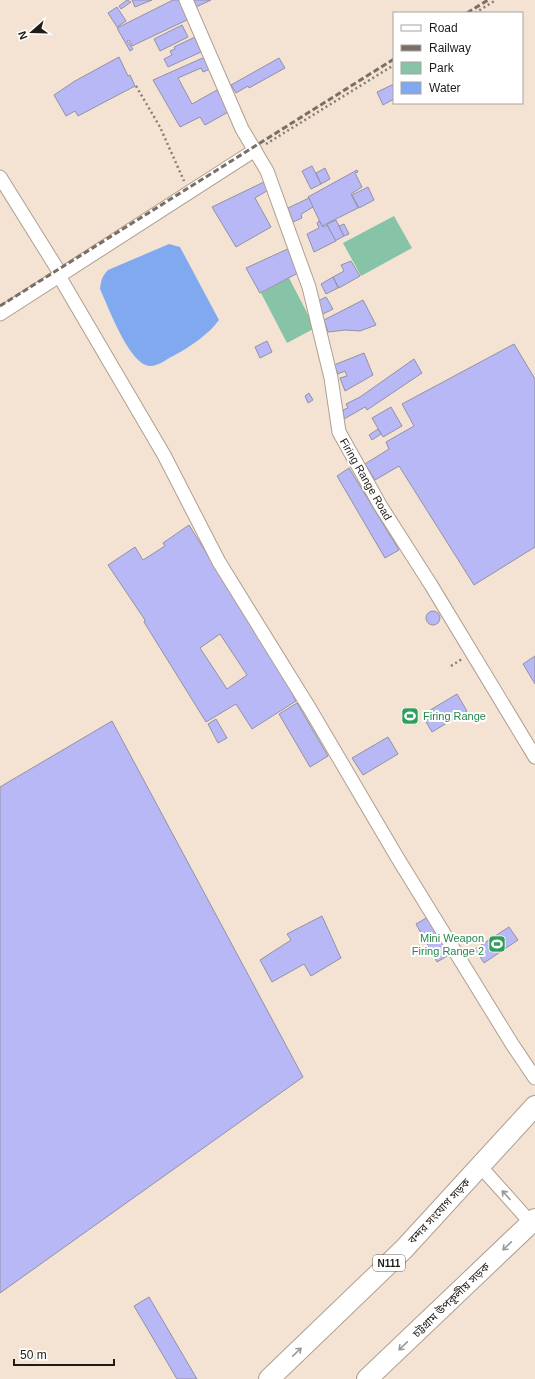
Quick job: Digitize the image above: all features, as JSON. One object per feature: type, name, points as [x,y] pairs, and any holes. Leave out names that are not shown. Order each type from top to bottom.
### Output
[{"type":"highway","name":"বন্দর সংযোগ সড়ক","points":[[270,1379],[404,1249],[535,1106]]},
{"type":"highway","name":"চট্টগ্রাম উপকূলীয় সড়ক","points":[[367,1379],[533,1221]]},
{"type":"street","name":"Firing Range Road","points":[[186,0],[242,129],[267,170],[309,286],[331,378],[339,432],[372,492],[432,585],[535,757]]},
{"type":"street","points":[[0,314],[255,150]]},
{"type":"street","points":[[0,177],[41,240],[60,276],[164,455],[219,562],[310,709],[402,864],[512,1044],[535,1078]]},
{"type":"street","points":[[480,1166],[533,1221]]},
{"type":"path","points":[[477,12],[496,0]]},
{"type":"path","points":[[255,150],[393,66]]},
{"type":"path","points":[[136,86],[160,127],[189,193]]},
{"type":"green space","points":[[394,216],[412,248],[361,276],[343,243]]},
{"type":"green space","points":[[289,278],[315,328],[287,343],[261,293]]},
{"type":"water","points":[[169,244],[180,247],[219,320],[210,331],[192,345],[157,365],[151,366],[143,364],[135,357],[128,347],[114,321],[100,286],[103,277],[108,270]]},
{"type":"building","points":[[127,0],[131,2],[121,9],[119,6]]},
{"type":"building","points":[[132,0],[152,0],[135,7]]},
{"type":"building","points":[[173,0],[181,0],[189,19],[132,46],[129,40],[127,41],[133,49],[130,51],[117,28]]},
{"type":"building","points":[[193,0],[211,0],[196,7]]},
{"type":"building","points":[[117,7],[126,21],[117,27],[108,13]]},
{"type":"building","points":[[182,25],[188,37],[160,51],[154,39]]},
{"type":"building","points":[[195,37],[201,52],[168,67],[164,59],[172,55],[170,51],[175,49],[174,47]]},
{"type":"building","points":[[119,57],[128,76],[130,75],[135,86],[78,116],[75,111],[66,116],[54,95],[75,81]]},
{"type":"building","points":[[205,57],[210,69],[203,72],[201,68],[178,78],[192,104],[217,90],[230,111],[205,125],[200,117],[180,127],[153,80]]},
{"type":"building","points":[[279,58],[285,68],[249,88],[248,86],[236,93],[231,85]]},
{"type":"building","points":[[393,84],[393,100],[383,105],[377,92]]},
{"type":"building","points":[[312,166],[321,184],[311,189],[302,171]]},
{"type":"building","points":[[325,168],[330,179],[321,184],[316,173]]},
{"type":"building","points":[[357,170],[358,172],[355,173],[362,187],[351,194],[358,208],[322,226],[308,197]]},
{"type":"building","points":[[266,181],[270,189],[255,198],[271,227],[236,247],[212,207]]},
{"type":"building","points":[[368,187],[374,200],[359,208],[352,195]]},
{"type":"building","points":[[309,198],[313,207],[301,215],[302,218],[293,222],[288,208]]},
{"type":"building","points":[[336,220],[344,236],[335,241],[327,224]]},
{"type":"building","points":[[319,221],[323,227],[327,225],[336,241],[314,252],[307,234],[319,228],[317,223]]},
{"type":"building","points":[[344,224],[349,234],[344,236],[339,226]]},
{"type":"building","points":[[292,247],[300,272],[260,293],[246,268]]},
{"type":"building","points":[[351,261],[360,276],[339,288],[333,277],[344,271],[341,265]]},
{"type":"building","points":[[333,277],[338,288],[326,294],[321,284]]},
{"type":"building","points":[[326,297],[333,309],[323,314],[318,301]]},
{"type":"building","points":[[363,300],[376,325],[360,331],[345,330],[328,332],[324,320]]},
{"type":"building","points":[[267,341],[272,352],[260,358],[255,347]]},
{"type":"building","points":[[514,344],[535,379],[535,547],[474,585],[399,466],[375,480],[365,464],[389,449],[386,442],[414,426],[402,404]]},
{"type":"building","points":[[364,353],[373,375],[345,391],[340,378],[347,376],[345,371],[338,374],[334,365]]},
{"type":"building","points":[[414,359],[422,373],[367,410],[365,407],[344,419],[343,410],[348,408],[346,404],[360,397]]},
{"type":"building","points":[[309,393],[313,400],[308,403],[305,396]]},
{"type":"building","points":[[391,407],[402,426],[383,437],[372,418]]},
{"type":"building","points":[[378,429],[381,434],[372,440],[369,435]]},
{"type":"building","points":[[349,468],[399,550],[385,558],[337,476]]},
{"type":"building","points":[[189,525],[285,680],[296,701],[252,729],[236,704],[206,722],[144,622],[145,620],[108,565],[135,547],[143,560],[165,546],[163,543]],"holes":[[[220,634],[247,675],[227,689],[200,648]]]},
{"type":"building","points":[[433,611],[438,613],[440,618],[438,623],[433,625],[428,623],[426,618],[428,613]]},
{"type":"building","points":[[535,656],[535,684],[523,664]]},
{"type":"building","points":[[457,694],[467,711],[432,732],[422,715]]},
{"type":"building","points":[[297,703],[328,756],[310,767],[279,714]]},
{"type":"building","points":[[216,719],[227,738],[218,743],[208,724]]},
{"type":"building","points":[[112,721],[303,1077],[0,1293],[0,787]]},
{"type":"building","points":[[388,737],[398,754],[363,775],[352,758]]},
{"type":"building","points":[[322,916],[341,958],[311,976],[304,964],[272,982],[260,960],[291,940],[287,934]]},
{"type":"building","points":[[428,917],[449,955],[437,962],[416,924]]},
{"type":"building","name":"Mini Weapon Firing Range 2","points":[[509,927],[518,940],[484,963],[475,949]]},
{"type":"building","points":[[149,1297],[197,1379],[177,1379],[134,1306]]},
{"type":"railway","points":[[469,12],[488,0]]},
{"type":"railway","points":[[0,306],[393,60]]},
{"type":"place","name":"Firing Range","points":[[410,716]]},
{"type":"place","name":"Mini Weapon Firing Range 2","points":[[497,944]]}]
